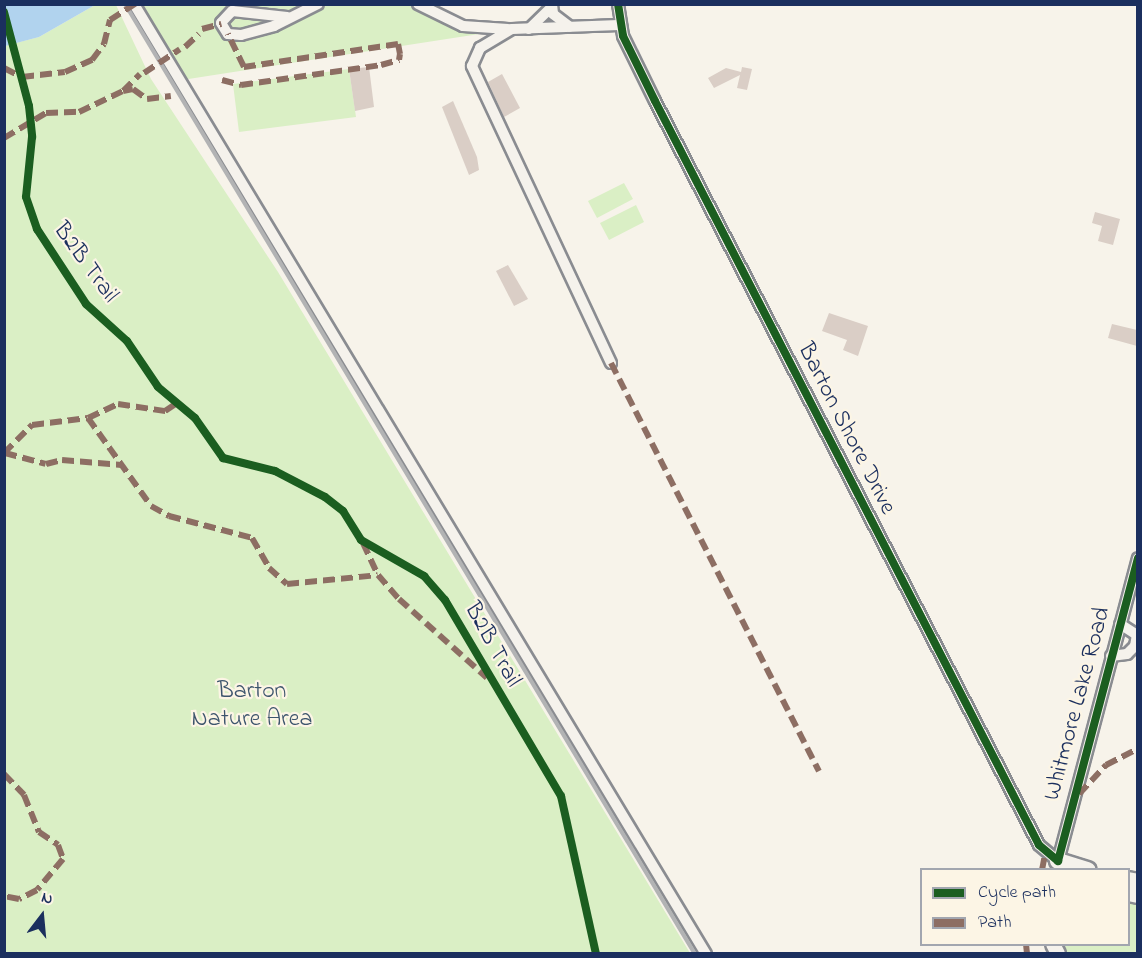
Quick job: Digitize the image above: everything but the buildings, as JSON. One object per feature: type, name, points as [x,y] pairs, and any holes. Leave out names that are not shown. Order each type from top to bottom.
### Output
[{"type":"highway","points":[[1057,866],[1072,868]]},
{"type":"street","points":[[134,4],[706,954]]},
{"type":"street","points":[[287,17],[227,8],[221,23],[230,35],[274,26],[287,17],[318,4]]},
{"type":"street","points":[[418,4],[463,26],[529,29],[619,25]]},
{"type":"street","name":"Barton Shore Drive","points":[[618,4],[619,25],[1034,835],[1057,866]]},
{"type":"street","points":[[529,29],[552,6],[570,27]]},
{"type":"street","points":[[512,29],[477,52],[474,77],[610,363]]},
{"type":"street","name":"Whitmore Lake Road","points":[[1057,866],[1137,558]]},
{"type":"street","points":[[1111,656],[1127,654],[1135,646],[1137,635],[1120,624]]},
{"type":"green space","name":"Barton Nature Area","points":[[95,5],[116,5],[151,79],[278,272],[690,953],[5,953],[4,46],[39,37]]},
{"type":"green space","points":[[136,5],[430,5],[443,18],[512,29],[182,80]]},
{"type":"green space","points":[[349,69],[356,117],[239,132],[233,84]]},
{"type":"green space","points":[[624,183],[633,199],[597,218],[588,201]]},
{"type":"green space","points":[[636,205],[644,222],[609,240],[600,223]]},
{"type":"green space","points":[[1130,901],[1137,903],[1137,953],[1056,954],[1063,950],[1061,946],[1130,946]]},
{"type":"water","points":[[5,4],[95,5],[39,37],[5,46]]},
{"type":"railway","points":[[125,4],[695,954]]},
{"type":"marked path","points":[[4,68],[22,77],[65,72],[92,60],[104,44],[110,20],[135,4]]},
{"type":"marked path","points":[[202,29],[221,24]]},
{"type":"marked path","points":[[185,47],[199,34]]},
{"type":"marked path","points":[[222,80],[241,85],[381,65],[399,60],[400,54],[398,44],[244,67],[228,34]]},
{"type":"marked path","points":[[144,73],[180,49]]},
{"type":"marked path","points":[[4,138],[46,113],[79,112],[123,91],[140,74]]},
{"type":"marked path","points":[[123,91],[133,89],[147,99],[171,96]]},
{"type":"marked path","points":[[611,363],[819,771]]},
{"type":"marked path","points":[[88,418],[118,404],[165,411],[177,403]]},
{"type":"marked path","points":[[4,453],[32,425],[88,418],[151,506],[169,516],[252,538],[269,568],[287,584],[378,575]]},
{"type":"marked path","points":[[5,453],[46,464],[62,460],[122,465]]},
{"type":"marked path","points":[[363,543],[378,575],[399,599],[487,678]]},
{"type":"marked path","points":[[1079,794],[1106,765],[1138,749]]},
{"type":"marked path","points":[[4,774],[24,795],[39,832],[58,845],[63,859],[37,890],[19,899],[4,896]]},
{"type":"marked path","points":[[1042,868],[1045,854]]},
{"type":"marked path","points":[[1026,946],[1027,954]]},
{"type":"cycle path","points":[[618,4],[623,36],[655,101],[1039,845],[1058,861],[1138,558]]},
{"type":"cycle path","name":"B2B Trail","points":[[4,12],[29,106],[32,137],[26,197],[37,229],[86,304],[127,341],[158,387],[195,418],[223,458],[275,471],[325,497],[343,511],[361,540],[424,576],[445,600],[561,796],[596,954]]}]
